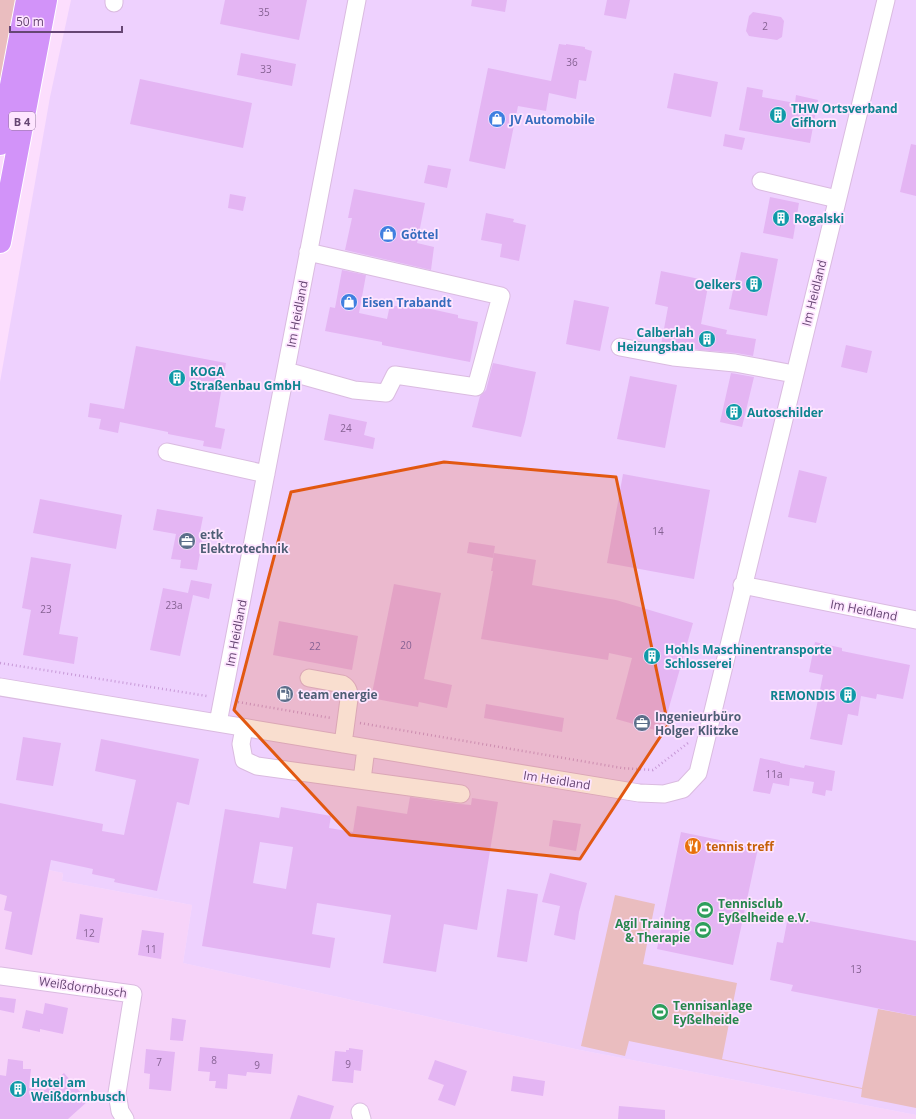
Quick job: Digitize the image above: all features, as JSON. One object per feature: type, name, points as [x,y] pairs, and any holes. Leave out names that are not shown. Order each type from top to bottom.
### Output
[{"type":"highway","name":"B 4","points":[[0,144],[27,0]]},
{"type":"highway","name":"B 4","points":[[0,242],[46,0]]},
{"type":"street","name":"Im Heidland","points":[[218,723],[357,0]]},
{"type":"street","name":"Im Heidland","points":[[1,687],[639,793],[664,794],[684,789],[698,773],[742,585],[886,0]]},
{"type":"street","points":[[761,181],[837,199]]},
{"type":"street","points":[[286,371],[354,390],[386,393],[395,375],[476,387],[501,296],[308,252]]},
{"type":"street","points":[[620,347],[673,357],[735,363],[794,374]]},
{"type":"street","points":[[167,452],[266,474]]},
{"type":"street","name":"Im Heidland","points":[[742,585],[916,620]]},
{"type":"street","points":[[309,678],[342,684],[347,687],[349,691],[349,699],[343,744]]},
{"type":"street","points":[[244,728],[241,744],[244,760],[257,766],[461,794]]},
{"type":"street","points":[[362,780],[366,748]]},
{"type":"street","name":"Weißdornbusch","points":[[0,976],[133,994],[117,1093],[120,1111],[123,1118]]},
{"type":"path","points":[[0,663],[223,699],[622,768],[653,770],[690,742]]},
{"type":"highlighted area","points":[[444,462],[616,477],[668,725],[580,859],[350,835],[234,710],[291,492]]},
{"type":"shaded area","points":[[0,0],[25,0],[0,106]]},
{"type":"shaded area","points":[[71,0],[916,0],[916,1115],[580,1050],[183,963],[192,905],[62,881],[63,873],[0,860],[0,382],[50,97]]},
{"type":"shaded area","points":[[0,860],[63,873],[62,881],[192,905],[183,963],[580,1050],[916,1115],[916,1119],[0,1119]]},
{"type":"shaded area","name":"Tennisanlage Eyßelheide","points":[[615,895],[655,904],[643,964],[737,983],[722,1059],[862,1088],[878,1009],[916,1016],[916,1108],[861,1097],[862,1089],[629,1041],[625,1056],[581,1046]]},
{"type":"building","points":[[225,0],[307,0],[299,40],[220,24]]},
{"type":"building","points":[[472,0],[507,0],[505,12],[471,6]]},
{"type":"building","points":[[607,0],[630,0],[626,19],[604,15]]},
{"type":"building","points":[[753,12],[781,17],[784,21],[782,37],[777,40],[749,36],[746,31],[749,16]]},
{"type":"building","points":[[559,44],[585,47],[585,49],[592,51],[586,81],[579,80],[576,99],[549,93],[546,111],[518,106],[505,169],[469,161],[488,68],[551,81]]},
{"type":"building","points":[[241,53],[296,64],[292,86],[237,75]]},
{"type":"building","points":[[674,73],[718,82],[711,117],[667,108]]},
{"type":"building","points":[[140,79],[252,103],[243,148],[130,124]]},
{"type":"building","name":"THW Ortsverband Gifhorn","points":[[747,87],[763,90],[762,97],[795,103],[796,95],[818,100],[810,143],[739,130]]},
{"type":"building","points":[[725,134],[745,138],[742,150],[723,146]]},
{"type":"building","points":[[911,144],[916,145],[916,196],[900,192]]},
{"type":"building","points":[[428,165],[451,169],[447,188],[424,183]]},
{"type":"building","name":"Göttel","points":[[354,189],[425,203],[417,243],[434,247],[431,270],[345,250],[352,218],[348,218]]},
{"type":"building","points":[[230,194],[246,197],[243,211],[228,208]]},
{"type":"building","name":"Rogalski","points":[[770,197],[799,203],[793,239],[763,233]]},
{"type":"building","points":[[486,213],[514,219],[513,222],[526,225],[519,261],[500,257],[502,244],[481,240]]},
{"type":"building","name":"Oelkers","points":[[741,252],[778,259],[767,316],[729,309]]},
{"type":"building","points":[[342,270],[366,275],[359,313],[387,319],[390,305],[408,308],[408,304],[458,315],[458,318],[478,322],[470,362],[382,345],[382,342],[325,331],[330,307],[335,308]]},
{"type":"building","points":[[661,271],[709,281],[701,324],[727,330],[726,334],[756,339],[753,356],[699,350],[676,345],[676,347],[661,345],[668,307],[655,304]]},
{"type":"building","points":[[574,300],[609,307],[600,351],[566,344]]},
{"type":"building","points":[[846,345],[872,351],[867,373],[841,367]]},
{"type":"building","points":[[136,346],[226,363],[215,427],[225,429],[221,449],[203,446],[204,441],[120,422],[118,433],[99,429],[101,419],[88,417],[90,403],[124,409]]},
{"type":"building","points":[[493,363],[536,372],[521,437],[472,427],[480,396],[486,390]]},
{"type":"building","points":[[731,373],[754,377],[742,427],[720,422]]},
{"type":"building","points":[[630,376],[677,385],[665,448],[617,439]]},
{"type":"building","points":[[329,414],[367,422],[364,435],[375,438],[373,449],[324,440]]},
{"type":"building","points":[[799,470],[827,477],[816,523],[788,517]]},
{"type":"building","points":[[623,474],[710,490],[694,579],[607,563]]},
{"type":"building","points":[[40,499],[122,515],[116,549],[33,533]]},
{"type":"building","points":[[157,509],[203,517],[199,537],[203,537],[197,570],[180,568],[181,560],[171,559],[176,534],[153,530]]},
{"type":"building","points":[[469,542],[495,546],[493,558],[467,553]]},
{"type":"building","name":"Hohls Maschinentransporte Schlosserei","points":[[494,553],[536,560],[532,585],[616,600],[693,623],[662,732],[616,719],[632,658],[609,653],[608,660],[481,639],[493,571],[491,571]]},
{"type":"building","points":[[31,557],[71,564],[59,634],[78,637],[74,664],[23,655],[31,610],[22,608]]},
{"type":"building","points":[[191,580],[212,584],[209,599],[193,595],[180,656],[150,650],[163,588],[188,593]]},
{"type":"building","points":[[394,584],[441,593],[424,679],[452,685],[447,708],[419,702],[418,707],[371,698]]},
{"type":"building","points":[[279,621],[358,636],[352,670],[273,655]]},
{"type":"building","name":"REMONDIS","points":[[815,642],[842,648],[842,651],[910,665],[903,699],[877,694],[876,699],[861,696],[858,716],[848,714],[842,745],[810,739],[823,675],[809,672]]},
{"type":"building","points":[[486,704],[564,718],[562,732],[484,718]]},
{"type":"building","points":[[23,737],[61,743],[53,786],[16,780]]},
{"type":"building","points":[[101,739],[199,759],[189,805],[177,802],[157,891],[114,882],[115,879],[92,874],[93,869],[51,860],[32,955],[5,949],[12,912],[4,910],[7,896],[0,894],[0,803],[103,824],[102,831],[124,835],[136,780],[95,771]]},
{"type":"building","points":[[760,758],[804,768],[805,765],[835,771],[832,791],[826,790],[825,796],[812,793],[814,782],[790,778],[789,786],[773,783],[770,794],[753,791]]},
{"type":"building","points":[[410,797],[471,805],[472,798],[498,802],[477,930],[444,924],[436,972],[383,963],[391,915],[317,903],[312,934],[335,938],[330,968],[202,946],[225,809],[279,818],[281,807],[331,816],[329,828],[353,832],[357,806],[407,814]],"holes":[[[260,842],[293,847],[286,889],[253,883]]]},
{"type":"building","points":[[553,820],[581,824],[576,851],[549,846]]},
{"type":"building","name":"Tennisclub Eyßelheide e.V.","points":[[681,832],[758,848],[733,965],[657,949]]},
{"type":"building","points":[[550,873],[587,883],[579,912],[575,940],[554,935],[560,906],[542,902]]},
{"type":"building","points":[[507,889],[538,894],[527,962],[497,957]]},
{"type":"building","points":[[80,914],[103,918],[99,943],[76,939]]},
{"type":"building","points":[[788,917],[916,941],[916,1016],[791,991],[793,985],[770,980],[777,942],[783,943]]},
{"type":"building","points":[[142,930],[164,933],[161,959],[138,955]]},
{"type":"building","points":[[0,997],[16,999],[14,1013],[0,1010]]},
{"type":"building","points":[[45,1003],[68,1008],[63,1034],[40,1029],[40,1032],[22,1028],[26,1010],[43,1014]]},
{"type":"building","points":[[172,1018],[186,1020],[183,1041],[170,1040]]},
{"type":"building","points":[[200,1047],[273,1054],[271,1074],[247,1072],[246,1076],[228,1074],[227,1089],[215,1088],[216,1081],[209,1081],[210,1072],[198,1071]]},
{"type":"building","points":[[349,1048],[363,1050],[361,1071],[354,1070],[353,1083],[332,1081],[335,1051],[346,1052]]},
{"type":"building","points":[[146,1049],[175,1052],[171,1091],[149,1089],[150,1074],[144,1073]]},
{"type":"building","name":"Hotel am Weißdornbusch","points":[[8,1059],[23,1061],[23,1069],[31,1069],[29,1088],[45,1090],[64,1073],[88,1101],[68,1119],[0,1119],[0,1075],[6,1076]]},
{"type":"building","points":[[435,1060],[467,1071],[455,1106],[438,1100],[444,1085],[428,1079]]},
{"type":"building","points":[[513,1076],[545,1081],[543,1096],[511,1091]]},
{"type":"building","points":[[298,1095],[334,1106],[330,1119],[290,1119]]},
{"type":"building","points":[[619,1106],[665,1110],[665,1119],[618,1119]]},
{"type":"place","name":"THW Ortsverband Gifhorn","points":[[778,115]]},
{"type":"place","name":"JV Automobile","points":[[497,119]]},
{"type":"place","name":"Rogalski","points":[[781,218]]},
{"type":"place","name":"Göttel","points":[[388,234]]},
{"type":"place","name":"Oelkers","points":[[754,284]]},
{"type":"place","name":"Eisen Trabandt","points":[[349,302]]},
{"type":"place","name":"Calberlah Heizungsbau","points":[[707,339]]},
{"type":"place","name":"KOGA Straßenbau GmbH","points":[[177,378]]},
{"type":"place","name":"Autoschilder","points":[[734,412]]},
{"type":"place","name":"e:tk Elektrotechnik","points":[[187,541]]},
{"type":"place","name":"Hohls Maschinentransporte Schlosserei","points":[[652,656]]},
{"type":"place","name":"team energie","points":[[285,694]]},
{"type":"place","name":"REMONDIS","points":[[848,695]]},
{"type":"place","name":"Ingenieurbüro Holger Klitzke","points":[[642,723]]},
{"type":"place","name":"tennis treff","points":[[693,846]]},
{"type":"place","name":"Tennisclub Eyßelheide e.V.","points":[[705,910]]},
{"type":"place","name":"Agil Training & Therapie","points":[[703,930]]},
{"type":"place","name":"Tennisanlage Eyßelheide","points":[[660,1012]]},
{"type":"place","name":"Hotel am Weißdornbusch","points":[[18,1089]]}]
